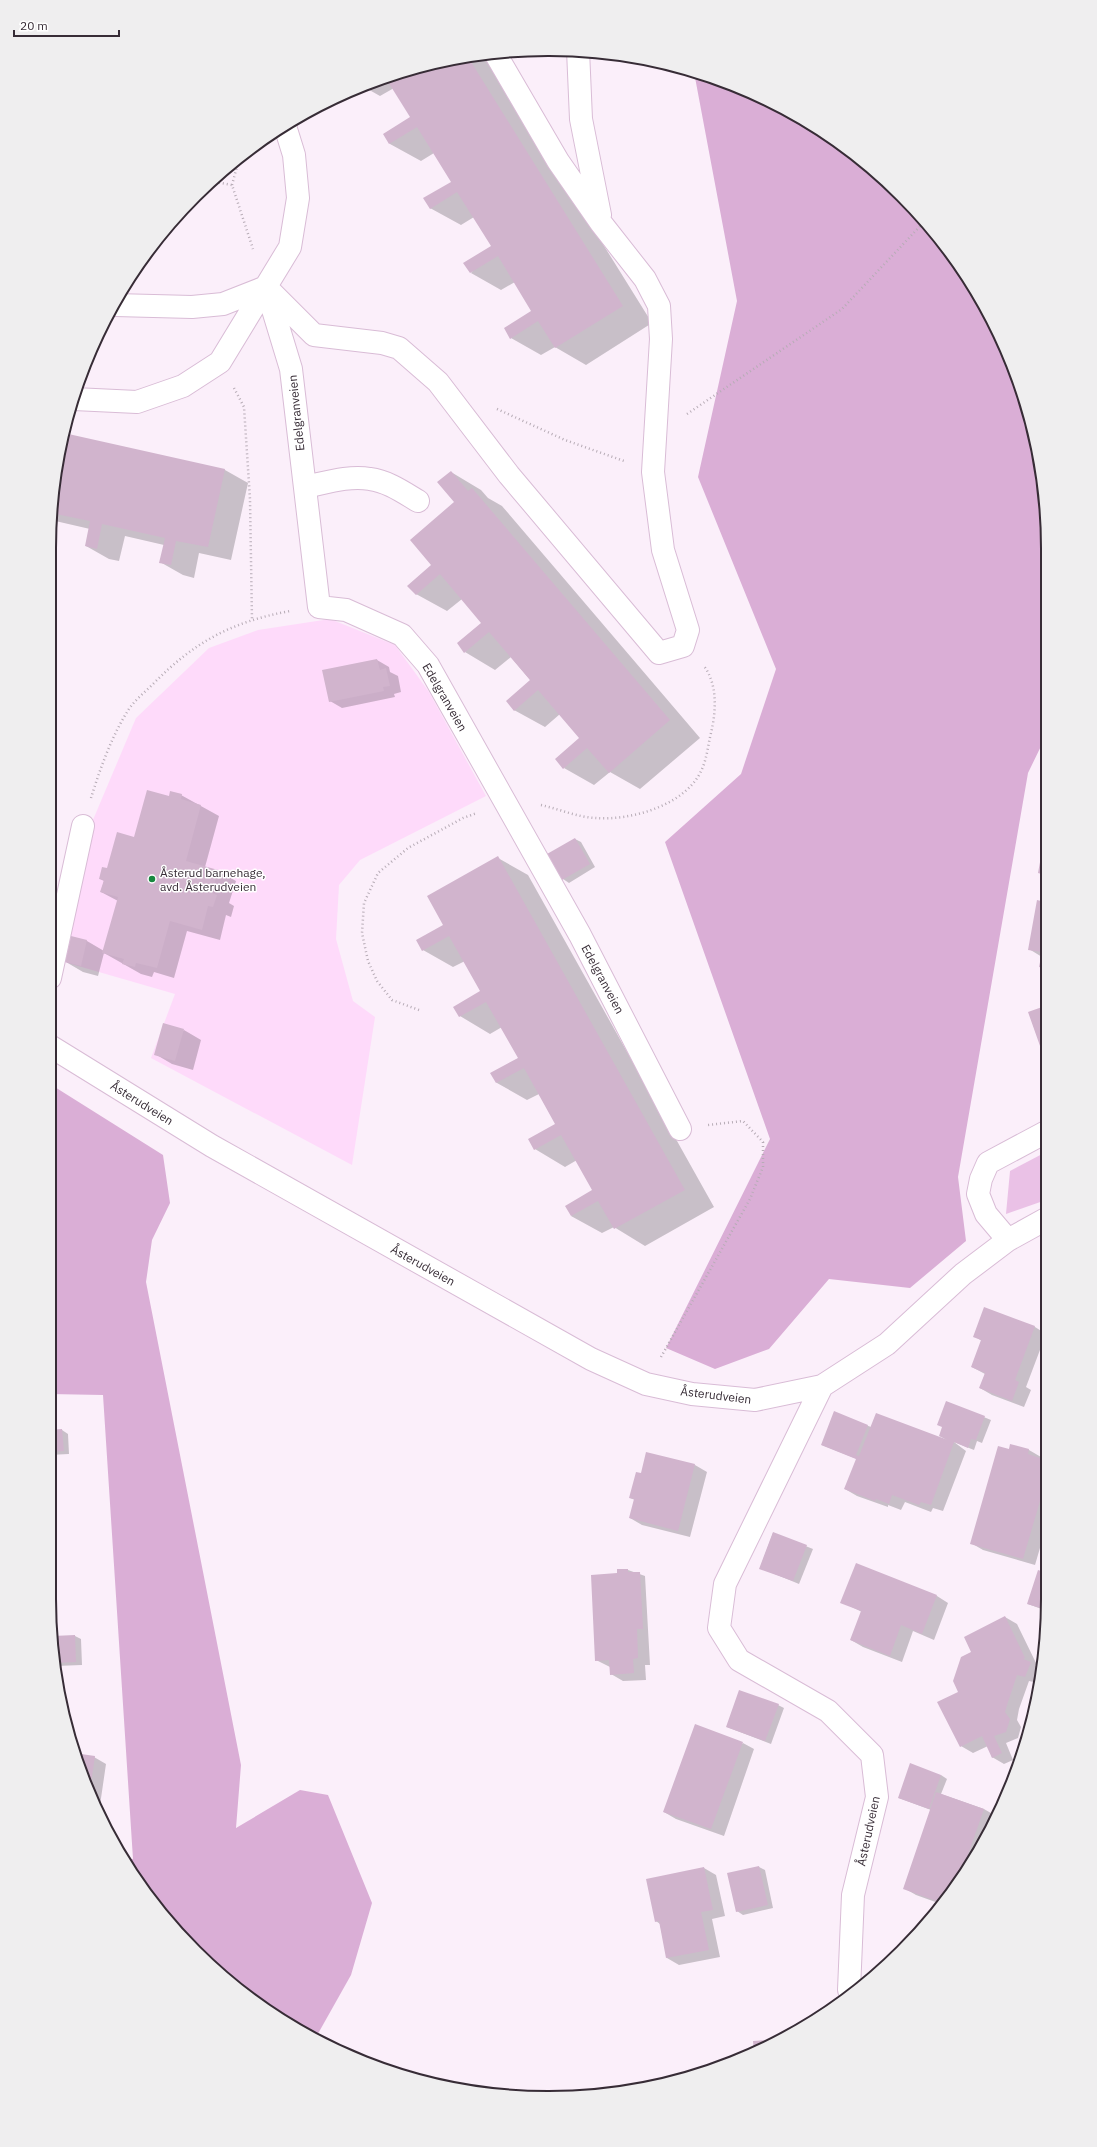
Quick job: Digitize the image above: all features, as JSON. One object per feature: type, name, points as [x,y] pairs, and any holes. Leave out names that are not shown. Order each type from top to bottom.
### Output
[{"type":"street","points":[[578,57],[581,119],[601,223]]},
{"type":"street","points":[[266,287],[314,335],[382,342],[399,348],[438,382],[509,475],[660,653],[683,646],[688,630],[663,550],[653,472],[661,339],[659,306],[645,279],[601,223],[558,161],[498,59]]},
{"type":"street","points":[[79,399],[137,402],[183,386],[220,362],[290,247],[298,198],[294,155],[287,132]]},
{"type":"street","points":[[120,305],[192,307],[223,304],[266,287]]},
{"type":"street","name":"Edelgranveien","points":[[266,287],[291,369],[318,607],[346,610],[402,635],[428,665],[580,935],[680,1129]]},
{"type":"street","points":[[305,487],[350,479],[369,479],[389,485],[418,501]]},
{"type":"street","points":[[56,950],[83,826]]},
{"type":"street","name":"Åsterudveien","points":[[56,1050],[219,1150],[591,1359],[646,1384],[692,1394],[755,1400],[822,1386],[887,1344],[963,1274],[1008,1240],[1041,1222]]},
{"type":"street","points":[[1008,1240],[986,1214],[978,1194],[981,1179],[988,1163],[1041,1135]]},
{"type":"street","name":"Åsterudveien","points":[[822,1386],[725,1584],[719,1628],[739,1660],[828,1711],[872,1755],[877,1797],[853,1895],[849,1988]]},
{"type":"path","points":[[237,168],[232,185],[266,287]]},
{"type":"path","points":[[219,183],[232,185]]},
{"type":"path","points":[[655,436],[842,309],[920,226]]},
{"type":"path","points":[[220,362],[244,407],[250,499],[252,620]]},
{"type":"path","points":[[495,408],[565,440],[653,472]]},
{"type":"path","points":[[83,826],[101,765],[129,709],[172,665],[210,637],[252,620],[318,607]]},
{"type":"path","points":[[646,1384],[750,1199],[763,1167],[763,1142],[743,1121],[680,1129]]},
{"type":"shaded area","points":[[695,79],[737,93],[795,122],[848,158],[897,200],[919,224],[958,275],[975,302],[1004,360],[1015,390],[1032,452],[1037,484],[1041,548],[1041,746],[1028,773],[958,1177],[966,1241],[910,1288],[829,1279],[769,1349],[715,1369],[666,1348],[770,1139],[665,842],[741,774],[776,669],[698,477],[737,301]]},
{"type":"shaded area","points":[[330,619],[395,645],[429,692],[486,796],[360,860],[339,885],[336,939],[353,1001],[375,1017],[352,1165],[151,1058],[175,994],[56,960],[56,952],[90,827],[136,718],[209,648],[258,630]]},
{"type":"shaded area","points":[[56,1088],[163,1155],[170,1203],[152,1240],[146,1282],[241,1765],[236,1828],[300,1790],[328,1795],[372,1903],[351,1975],[318,2033],[275,2008],[249,1989],[200,1947],[158,1898],[131,1859],[133,1859],[103,1395],[56,1394]]},
{"type":"shaded area","points":[[1041,1155],[1041,1202],[1006,1214],[1010,1171]]},
{"type":"building","points":[[471,62],[623,306],[555,348],[538,321],[510,339],[504,328],[531,311],[498,256],[470,273],[463,263],[491,246],[457,192],[430,209],[423,198],[451,182],[417,127],[389,144],[383,134],[410,117],[388,83],[452,65]]},
{"type":"building","points":[[70,434],[225,469],[208,547],[176,541],[171,565],[159,563],[165,538],[102,524],[97,549],[85,546],[90,521],[57,514],[60,484]]},
{"type":"building","points":[[451,471],[468,491],[472,488],[670,720],[609,773],[587,748],[563,769],[555,759],[579,738],[538,690],[514,711],[506,701],[530,680],[489,632],[464,653],[457,643],[481,623],[440,574],[416,595],[407,586],[431,565],[410,540],[454,502],[437,482]]},
{"type":"building","points":[[377,659],[380,670],[386,668],[390,686],[383,687],[384,691],[329,702],[322,670]]},
{"type":"building","points":[[147,790],[169,796],[170,791],[182,794],[181,799],[201,805],[186,861],[218,870],[212,893],[217,895],[213,907],[208,906],[202,930],[170,921],[157,968],[136,963],[135,967],[122,964],[124,959],[102,953],[118,897],[100,892],[104,880],[99,879],[102,867],[107,868],[117,832],[134,837]]},
{"type":"building","points":[[575,838],[590,864],[562,880],[547,854]]},
{"type":"building","points":[[498,856],[685,1190],[614,1229],[598,1201],[571,1216],[565,1206],[592,1190],[561,1135],[534,1150],[528,1139],[555,1124],[524,1068],[496,1083],[490,1073],[518,1058],[486,1002],[459,1017],[453,1007],[480,991],[449,936],[422,951],[416,940],[443,925],[427,896]]},
{"type":"building","points":[[1041,856],[1041,874],[1038,873]]},
{"type":"building","points":[[1037,900],[1041,901],[1041,952],[1028,950]]},
{"type":"building","points":[[71,936],[87,940],[81,966],[65,962]]},
{"type":"building","points":[[1041,957],[1041,967],[1039,967]]},
{"type":"building","points":[[1041,1007],[1041,1049],[1028,1012]]},
{"type":"building","points":[[163,1023],[184,1029],[175,1061],[154,1055]]},
{"type":"building","points":[[984,1307],[1035,1326],[1015,1380],[1019,1382],[1012,1401],[979,1388],[985,1373],[971,1367],[981,1340],[973,1337]]},
{"type":"building","points":[[946,1401],[985,1416],[976,1440],[971,1439],[968,1448],[954,1442],[931,1505],[921,1502],[919,1505],[892,1495],[889,1504],[876,1499],[875,1501],[844,1489],[856,1459],[821,1445],[834,1411],[868,1425],[856,1455],[859,1456],[876,1413],[948,1440],[939,1436],[942,1427],[937,1425]]},
{"type":"building","points":[[56,1429],[62,1429],[64,1451],[56,1452]]},
{"type":"building","points":[[1010,1444],[1029,1449],[1028,1454],[1041,1458],[1041,1498],[1023,1559],[970,1544],[998,1446],[1009,1449]]},
{"type":"building","points":[[646,1452],[695,1464],[678,1531],[629,1518],[634,1499],[629,1498],[636,1472],[641,1473]]},
{"type":"building","points":[[773,1532],[807,1545],[793,1581],[759,1569]]},
{"type":"building","points":[[856,1563],[937,1595],[922,1634],[901,1625],[890,1656],[850,1640],[861,1611],[840,1603]]},
{"type":"building","points":[[617,1569],[628,1569],[628,1572],[640,1572],[643,1629],[637,1629],[638,1658],[633,1659],[634,1673],[610,1675],[609,1660],[595,1661],[591,1575],[617,1573]]},
{"type":"building","points":[[1038,1570],[1041,1571],[1041,1608],[1027,1604]]},
{"type":"building","points":[[1005,1616],[1025,1658],[1023,1659],[1031,1662],[1025,1677],[1017,1675],[1005,1712],[1010,1719],[1006,1732],[994,1736],[1002,1753],[992,1758],[982,1736],[960,1747],[937,1702],[958,1692],[953,1681],[961,1657],[971,1652],[964,1637]]},
{"type":"building","points":[[75,1635],[76,1662],[60,1663],[57,1636]]},
{"type":"building","points":[[739,1690],[779,1704],[765,1741],[726,1727]]},
{"type":"building","points":[[695,1724],[743,1742],[711,1829],[663,1812]]},
{"type":"building","points":[[81,1754],[95,1756],[91,1782]]},
{"type":"building","points":[[910,1763],[941,1775],[929,1809],[898,1798]]},
{"type":"building","points":[[936,1792],[984,1809],[967,1858],[937,1901],[903,1889]]},
{"type":"building","points":[[759,1866],[768,1905],[736,1912],[727,1873]]},
{"type":"building","points":[[704,1867],[713,1910],[701,1912],[709,1950],[666,1958],[659,1921],[655,1922],[646,1879]]},
{"type":"building","points":[[766,2040],[753,2046],[753,2041]]},
{"type":"place","name":"Åsterud barnehage, avd. Åsterudveien","points":[[152,879]]}]
